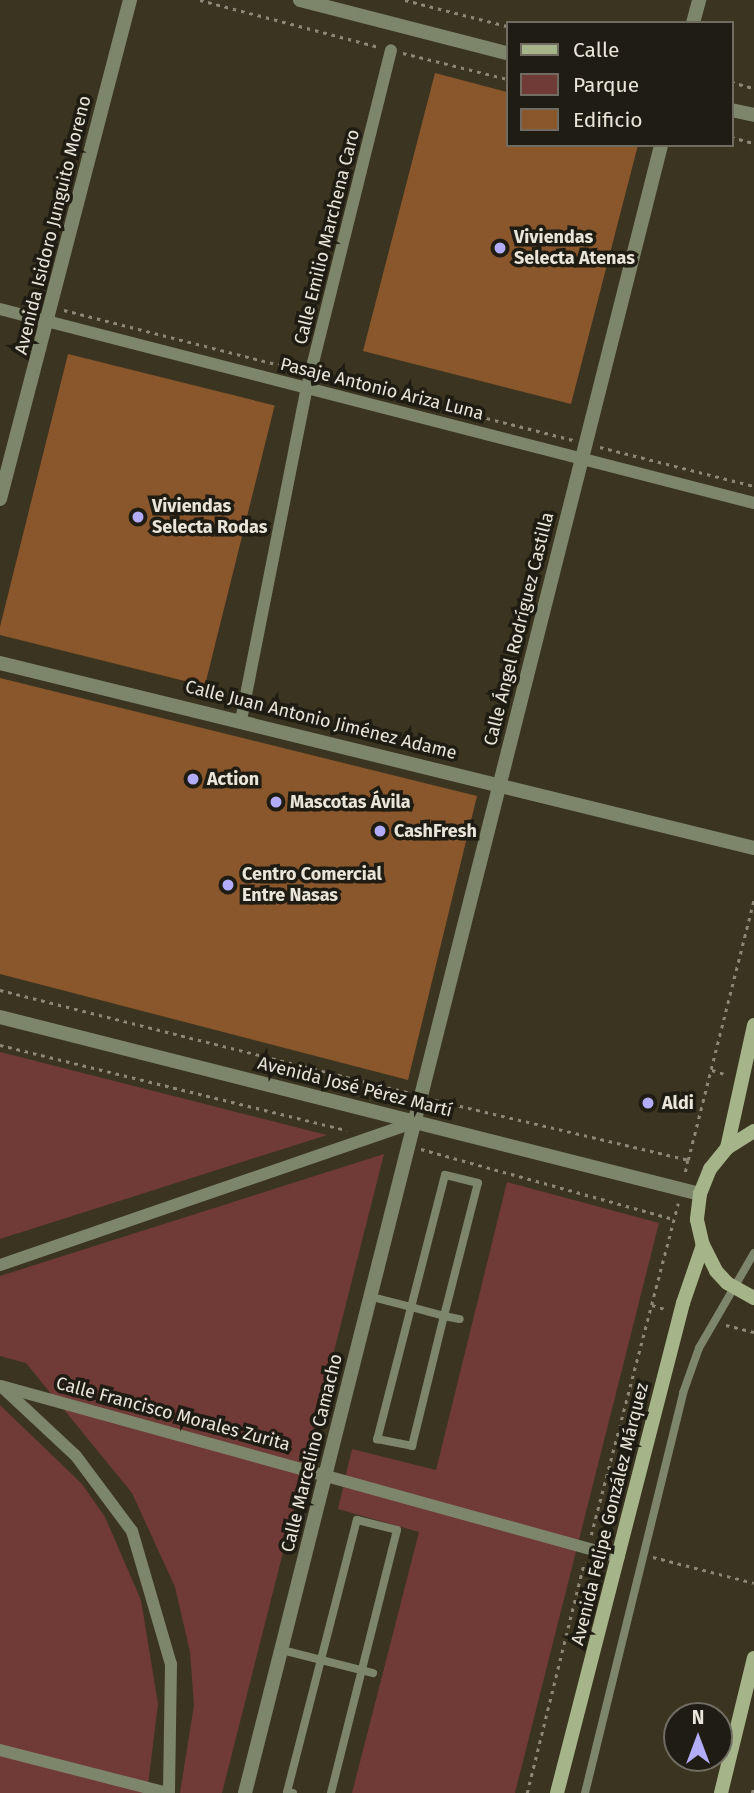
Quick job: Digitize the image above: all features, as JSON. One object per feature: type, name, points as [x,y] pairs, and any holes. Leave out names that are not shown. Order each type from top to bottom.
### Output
[{"type":"main road","points":[[727,1149],[754,1025]]},
{"type":"main road","points":[[754,1132],[727,1149],[710,1169],[700,1194],[698,1220],[702,1245],[716,1271],[734,1288],[754,1298]]},
{"type":"main road","name":"Avenida Felipe González Márquez","points":[[557,1793],[683,1303],[702,1245]]},
{"type":"main road","points":[[721,1793],[754,1658]]},
{"type":"street","name":"Avenida Isidoro Junguito Moreno","points":[[0,499],[130,0]]},
{"type":"street","points":[[300,0],[505,52]]},
{"type":"street","points":[[694,21],[699,0]]},
{"type":"street","name":"Calle Emilio Marchena Caro","points":[[241,720],[307,387],[391,50]]},
{"type":"street","points":[[733,111],[754,116]]},
{"type":"street","name":"Calle Ángel Rodríguez Castilla","points":[[416,1122],[660,147]]},
{"type":"street","name":"Pasaje Antonio Ariza Luna","points":[[0,309],[50,314],[307,387],[754,503]]},
{"type":"street","name":"Calle Juan Antonio Jiménez Adame","points":[[0,663],[754,848]]},
{"type":"street","name":"Avenida José Pérez Martí","points":[[0,1017],[700,1194]]},
{"type":"street","points":[[0,1265],[416,1122]]},
{"type":"street","name":"Calle Marcelino Camacho","points":[[245,1793],[416,1122]]},
{"type":"street","name":"Calle Francisco Morales Zurita","points":[[0,1386],[619,1557]]},
{"type":"street","name":"Calle Francisco Morales Zurita","points":[[0,1386],[76,1456],[132,1531],[171,1664],[168,1793]]},
{"type":"street","points":[[0,1750],[168,1793]]},
{"type":"lane","points":[[445,1175],[478,1183],[444,1316],[412,1446],[377,1439],[445,1175]]},
{"type":"lane","points":[[584,1793],[683,1393],[699,1348],[754,1253]]},
{"type":"lane","points":[[372,1297],[460,1320]]},
{"type":"lane","points":[[293,1793],[287,1792],[357,1520],[397,1530],[331,1793]]},
{"type":"lane","points":[[282,1650],[373,1673]]},
{"type":"path","points":[[200,0],[505,78]]},
{"type":"path","points":[[405,0],[505,25]]},
{"type":"path","points":[[733,83],[754,88]]},
{"type":"path","points":[[733,138],[754,143]]},
{"type":"path","points":[[50,314],[311,373],[754,486]]},
{"type":"path","points":[[688,1160],[754,900]]},
{"type":"path","points":[[0,1045],[372,1136]]},
{"type":"path","points":[[410,1146],[674,1219]]},
{"type":"path","points":[[527,1793],[588,1548]]},
{"type":"path","points":[[642,1554],[754,1583]]},
{"type":"path","points":[[752,1793],[754,1787]]},
{"type":"green space","points":[[0,1052],[20,1057],[327,1135],[0,1239]]},
{"type":"green space","points":[[384,1154],[222,1793],[180,1793],[194,1705],[190,1652],[175,1587],[132,1493],[26,1363],[0,1356],[0,1276]]},
{"type":"green space","points":[[507,1182],[659,1223],[515,1793],[352,1793],[419,1532],[338,1509],[352,1449],[436,1470]]},
{"type":"green space","points":[[0,1405],[82,1484],[105,1517],[141,1600],[158,1704],[147,1793],[0,1793]]},
{"type":"building","name":"Viviendas Selecta Atenas","points":[[435,73],[505,91],[505,147],[637,147],[571,404],[363,351]]},
{"type":"building","name":"Viviendas Selecta Rodas","points":[[68,354],[275,406],[205,686],[0,635]]},
{"type":"building","name":"Centro Comercial Entre Nasas","points":[[0,678],[477,796],[408,1080],[0,974]]},
{"type":"place","name":"Viviendas Selecta Atenas","points":[[500,248]]},
{"type":"place","name":"Viviendas Selecta Rodas","points":[[138,517]]},
{"type":"place","name":"Action","points":[[193,779]]},
{"type":"place","name":"Mascotas Ávila","points":[[276,802]]},
{"type":"place","name":"CashFresh","points":[[380,831]]},
{"type":"place","name":"Centro Comercial Entre Nasas","points":[[228,885]]},
{"type":"place","name":"Aldi","points":[[648,1103]]}]
